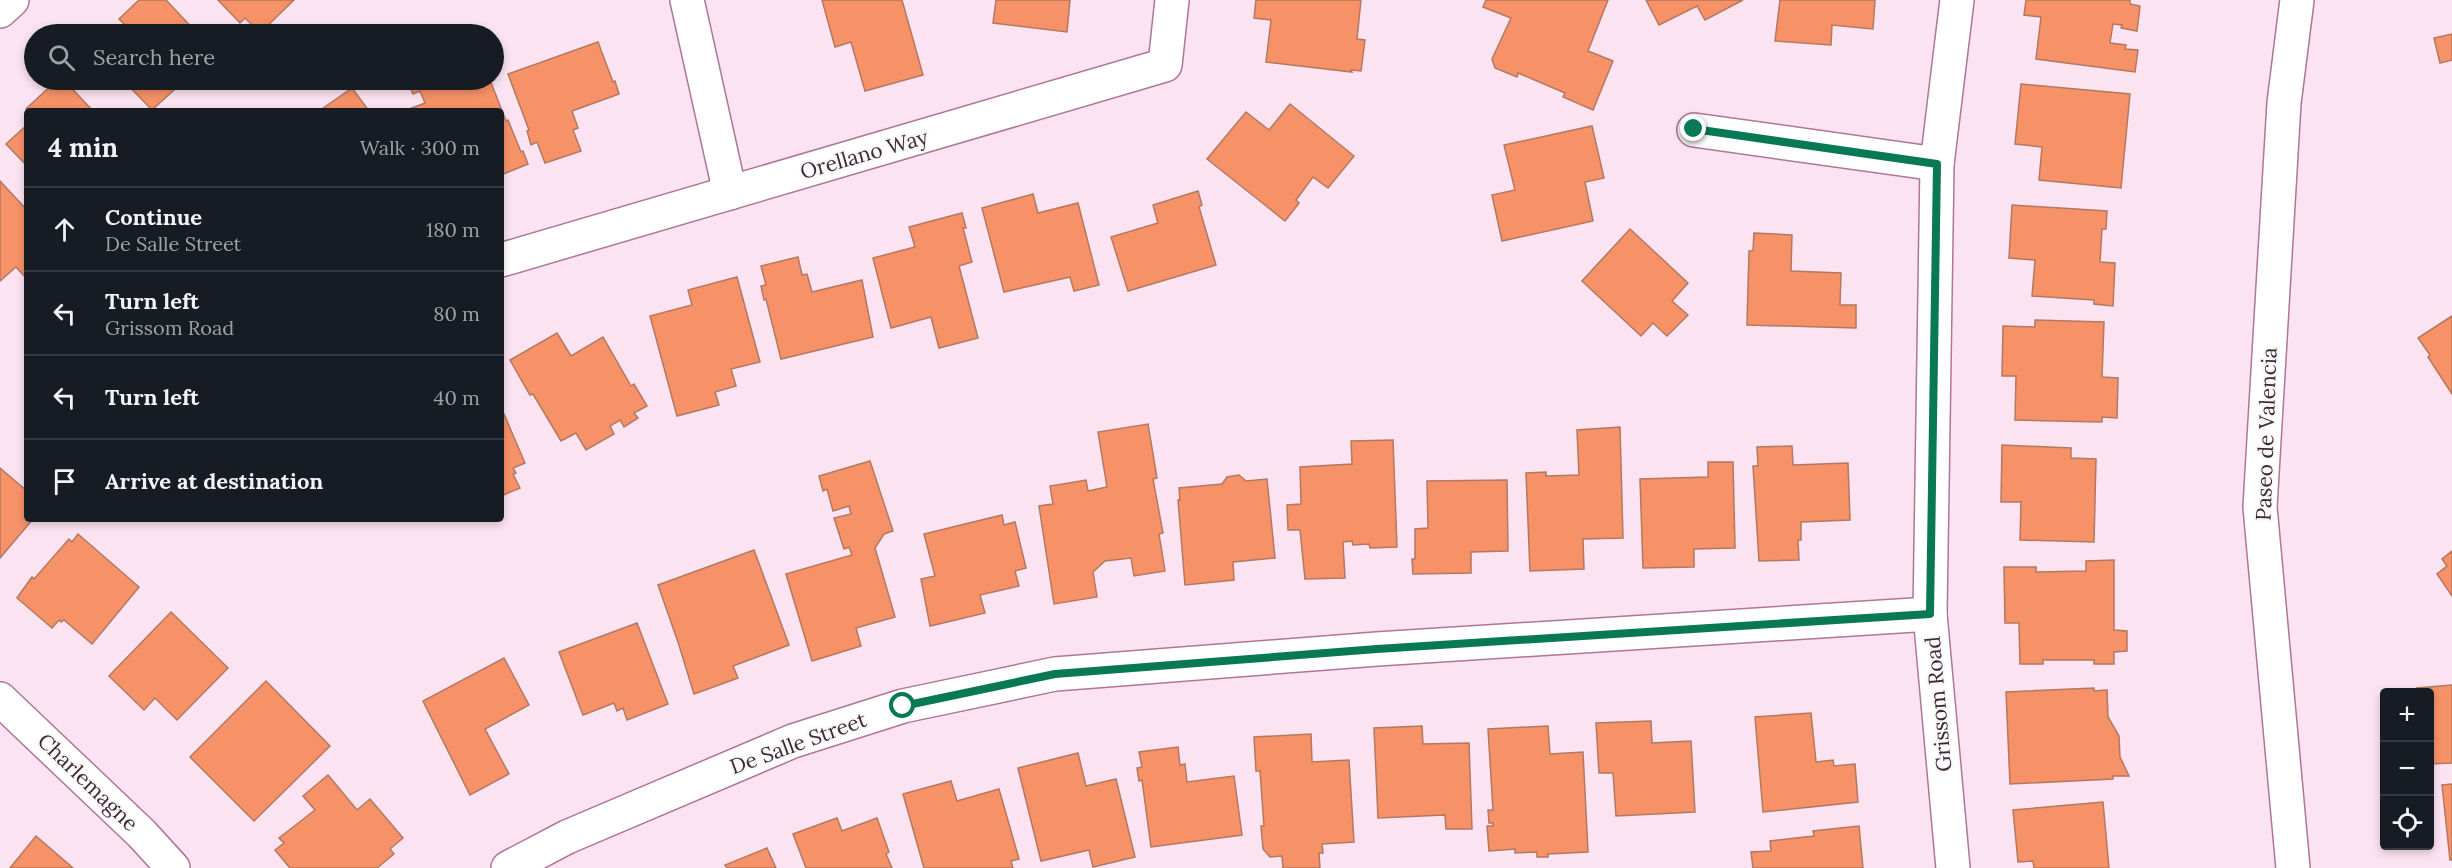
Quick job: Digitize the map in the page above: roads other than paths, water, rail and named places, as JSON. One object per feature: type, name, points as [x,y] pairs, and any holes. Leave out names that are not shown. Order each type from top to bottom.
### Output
[{"type":"street","points":[[0,11],[12,0]]},
{"type":"street","points":[[687,0],[730,193]]},
{"type":"street","name":"Orellano Way","points":[[504,259],[1165,65],[1172,0]]},
{"type":"street","name":"Grissom Road","points":[[1953,868],[1930,614],[1937,164],[1957,0]]},
{"type":"street","name":"Paseo de Valencia","points":[[2293,868],[2260,507],[2284,103],[2297,0]]},
{"type":"street","points":[[1694,129],[1937,164]]},
{"type":"street","name":"De Salle Street","points":[[508,868],[567,837],[793,741],[903,706],[1055,674],[1377,649],[1930,614]]},
{"type":"street","name":"Charlemagne","points":[[0,699],[142,834],[173,868]]}]
